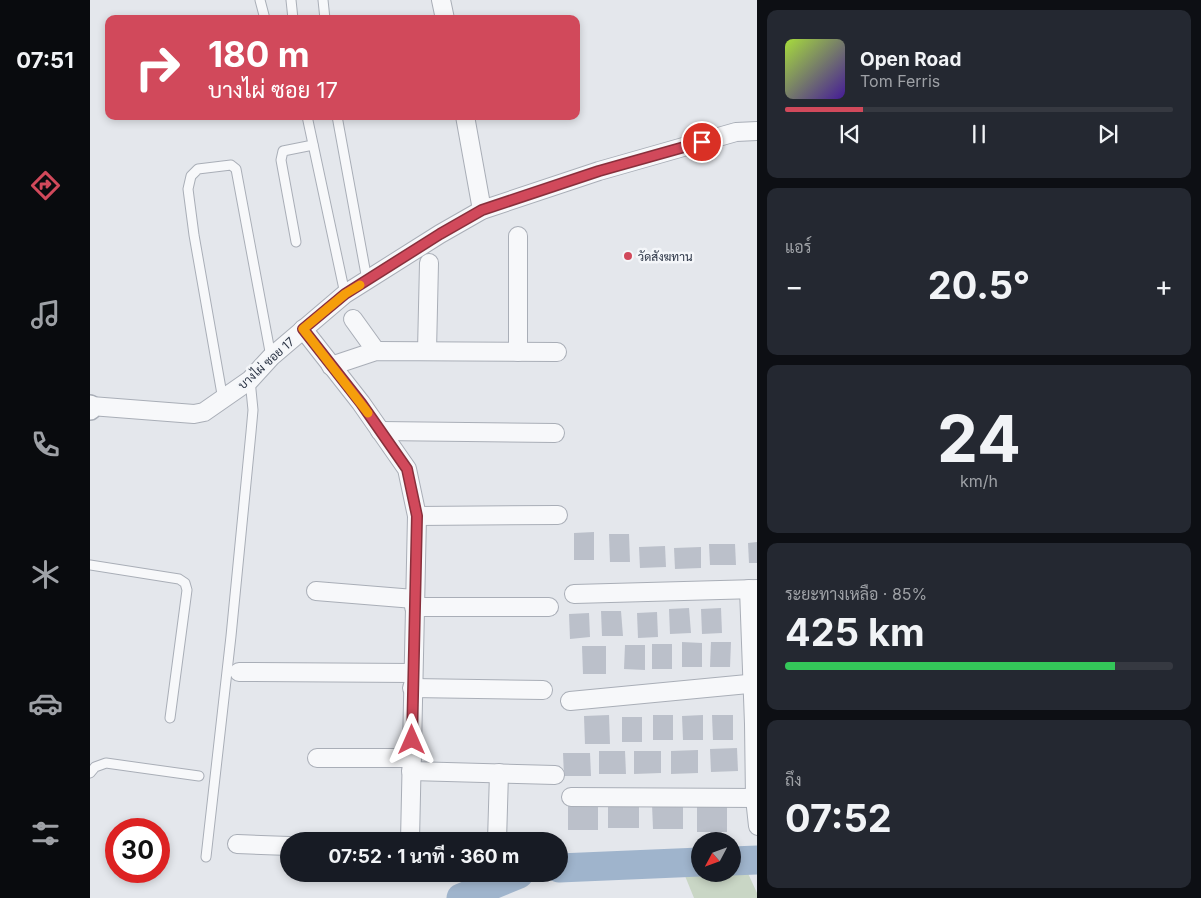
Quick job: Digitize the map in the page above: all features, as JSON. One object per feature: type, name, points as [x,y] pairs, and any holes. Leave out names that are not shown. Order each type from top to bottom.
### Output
[{"type":"street","points":[[442,0],[444,15]]},
{"type":"street","points":[[466,120],[482,210]]},
{"type":"street","name":"บางไผ่ ซอย 17","points":[[90,407],[194,414],[204,412],[250,380],[271,357],[345,294],[482,210],[599,171],[736,132],[757,131]]},
{"type":"street","points":[[518,236],[518,352]]},
{"type":"street","points":[[427,351],[430,263]]},
{"type":"street","points":[[353,319],[376,351]]},
{"type":"street","points":[[303,329],[407,469],[417,516],[410,832]]},
{"type":"street","points":[[331,366],[376,351],[557,352]]},
{"type":"street","points":[[380,431],[555,434]]},
{"type":"street","points":[[417,516],[558,515]]},
{"type":"street","points":[[574,594],[753,589],[757,826]]},
{"type":"street","points":[[316,591],[414,603],[549,607]]},
{"type":"street","points":[[239,672],[412,680],[543,690]]},
{"type":"street","points":[[570,701],[754,683]]},
{"type":"street","points":[[318,758],[499,773],[554,775]]},
{"type":"street","points":[[497,832],[499,773]]},
{"type":"street","points":[[571,797],[756,798]]},
{"type":"street","points":[[237,844],[280,846]]},
{"type":"lane","points":[[260,0],[264,15]]},
{"type":"lane","points":[[291,0],[293,15]]},
{"type":"lane","points":[[323,0],[325,15]]},
{"type":"lane","points":[[308,120],[345,294]]},
{"type":"lane","points":[[338,120],[367,280]]},
{"type":"lane","points":[[296,242],[281,160],[283,151],[313,145]]},
{"type":"lane","points":[[223,400],[194,235],[188,189],[191,176],[198,169],[232,164],[236,169],[271,357]]},
{"type":"lane","points":[[206,857],[231,636],[251,432],[253,410],[250,380]]},
{"type":"lane","points":[[90,565],[179,579],[185,583],[187,590],[170,718]]},
{"type":"lane","points":[[90,773],[95,767],[106,763],[199,776]]},
{"type":"green space","points":[[741,869],[746,869],[757,893],[757,898],[694,898],[683,871],[691,871],[691,882],[741,882]]},
{"type":"building","points":[[594,532],[594,560],[574,560],[574,533]]},
{"type":"building","points":[[609,534],[629,534],[630,562],[610,562]]},
{"type":"building","points":[[757,542],[757,563],[749,563],[748,543]]},
{"type":"building","points":[[709,544],[735,544],[736,565],[710,565]]},
{"type":"building","points":[[665,546],[666,567],[640,568],[639,547]]},
{"type":"building","points":[[701,547],[701,568],[675,569],[674,548]]},
{"type":"building","points":[[689,608],[691,633],[670,634],[669,609]]},
{"type":"building","points":[[721,608],[722,633],[702,634],[701,609]]},
{"type":"building","points":[[601,611],[621,611],[623,636],[602,636]]},
{"type":"building","points":[[657,612],[658,637],[638,638],[637,613]]},
{"type":"building","points":[[589,613],[590,637],[570,639],[569,614]]},
{"type":"building","points":[[682,642],[702,643],[702,667],[682,667]]},
{"type":"building","points":[[711,642],[731,642],[730,667],[710,667]]},
{"type":"building","points":[[652,644],[672,644],[672,669],[652,669]]},
{"type":"building","points":[[625,645],[645,645],[645,670],[624,669]]},
{"type":"building","points":[[582,646],[606,646],[606,674],[583,674]]},
{"type":"building","points":[[609,715],[610,744],[585,744],[584,716]]},
{"type":"building","points":[[653,715],[673,715],[673,740],[653,740]]},
{"type":"building","points":[[703,715],[703,740],[683,740],[682,716]]},
{"type":"building","points":[[712,715],[733,715],[733,740],[713,740]]},
{"type":"building","points":[[622,717],[642,717],[642,742],[622,742]]},
{"type":"building","points":[[737,748],[738,771],[711,772],[710,749]]},
{"type":"building","points":[[698,750],[698,773],[671,774],[671,751]]},
{"type":"building","points":[[599,751],[625,751],[626,774],[599,774]]},
{"type":"building","points":[[634,751],[661,751],[661,773],[634,774]]},
{"type":"building","points":[[563,753],[590,753],[591,776],[564,776]]},
{"type":"building","points":[[608,803],[639,804],[639,828],[608,828]]},
{"type":"building","points":[[652,804],[683,804],[683,829],[653,829]]},
{"type":"building","points":[[568,805],[598,805],[598,830],[568,830]]},
{"type":"building","points":[[697,807],[727,807],[727,832],[697,832]]},
{"type":"waterway","points":[[741,861],[757,860]]},
{"type":"waterway","points":[[568,868],[691,862]]},
{"type":"waterway","points":[[461,898],[500,882]]},
{"type":"slow traffic","points":[[360,285],[345,294],[303,329],[368,413]]},
{"type":"place","name":"วัดสังฆทาน","points":[[628,256]]},
{"type":"route","points":[[412,740],[417,516],[407,469],[361,403],[303,329],[345,294],[482,210],[599,171],[702,142]]}]
